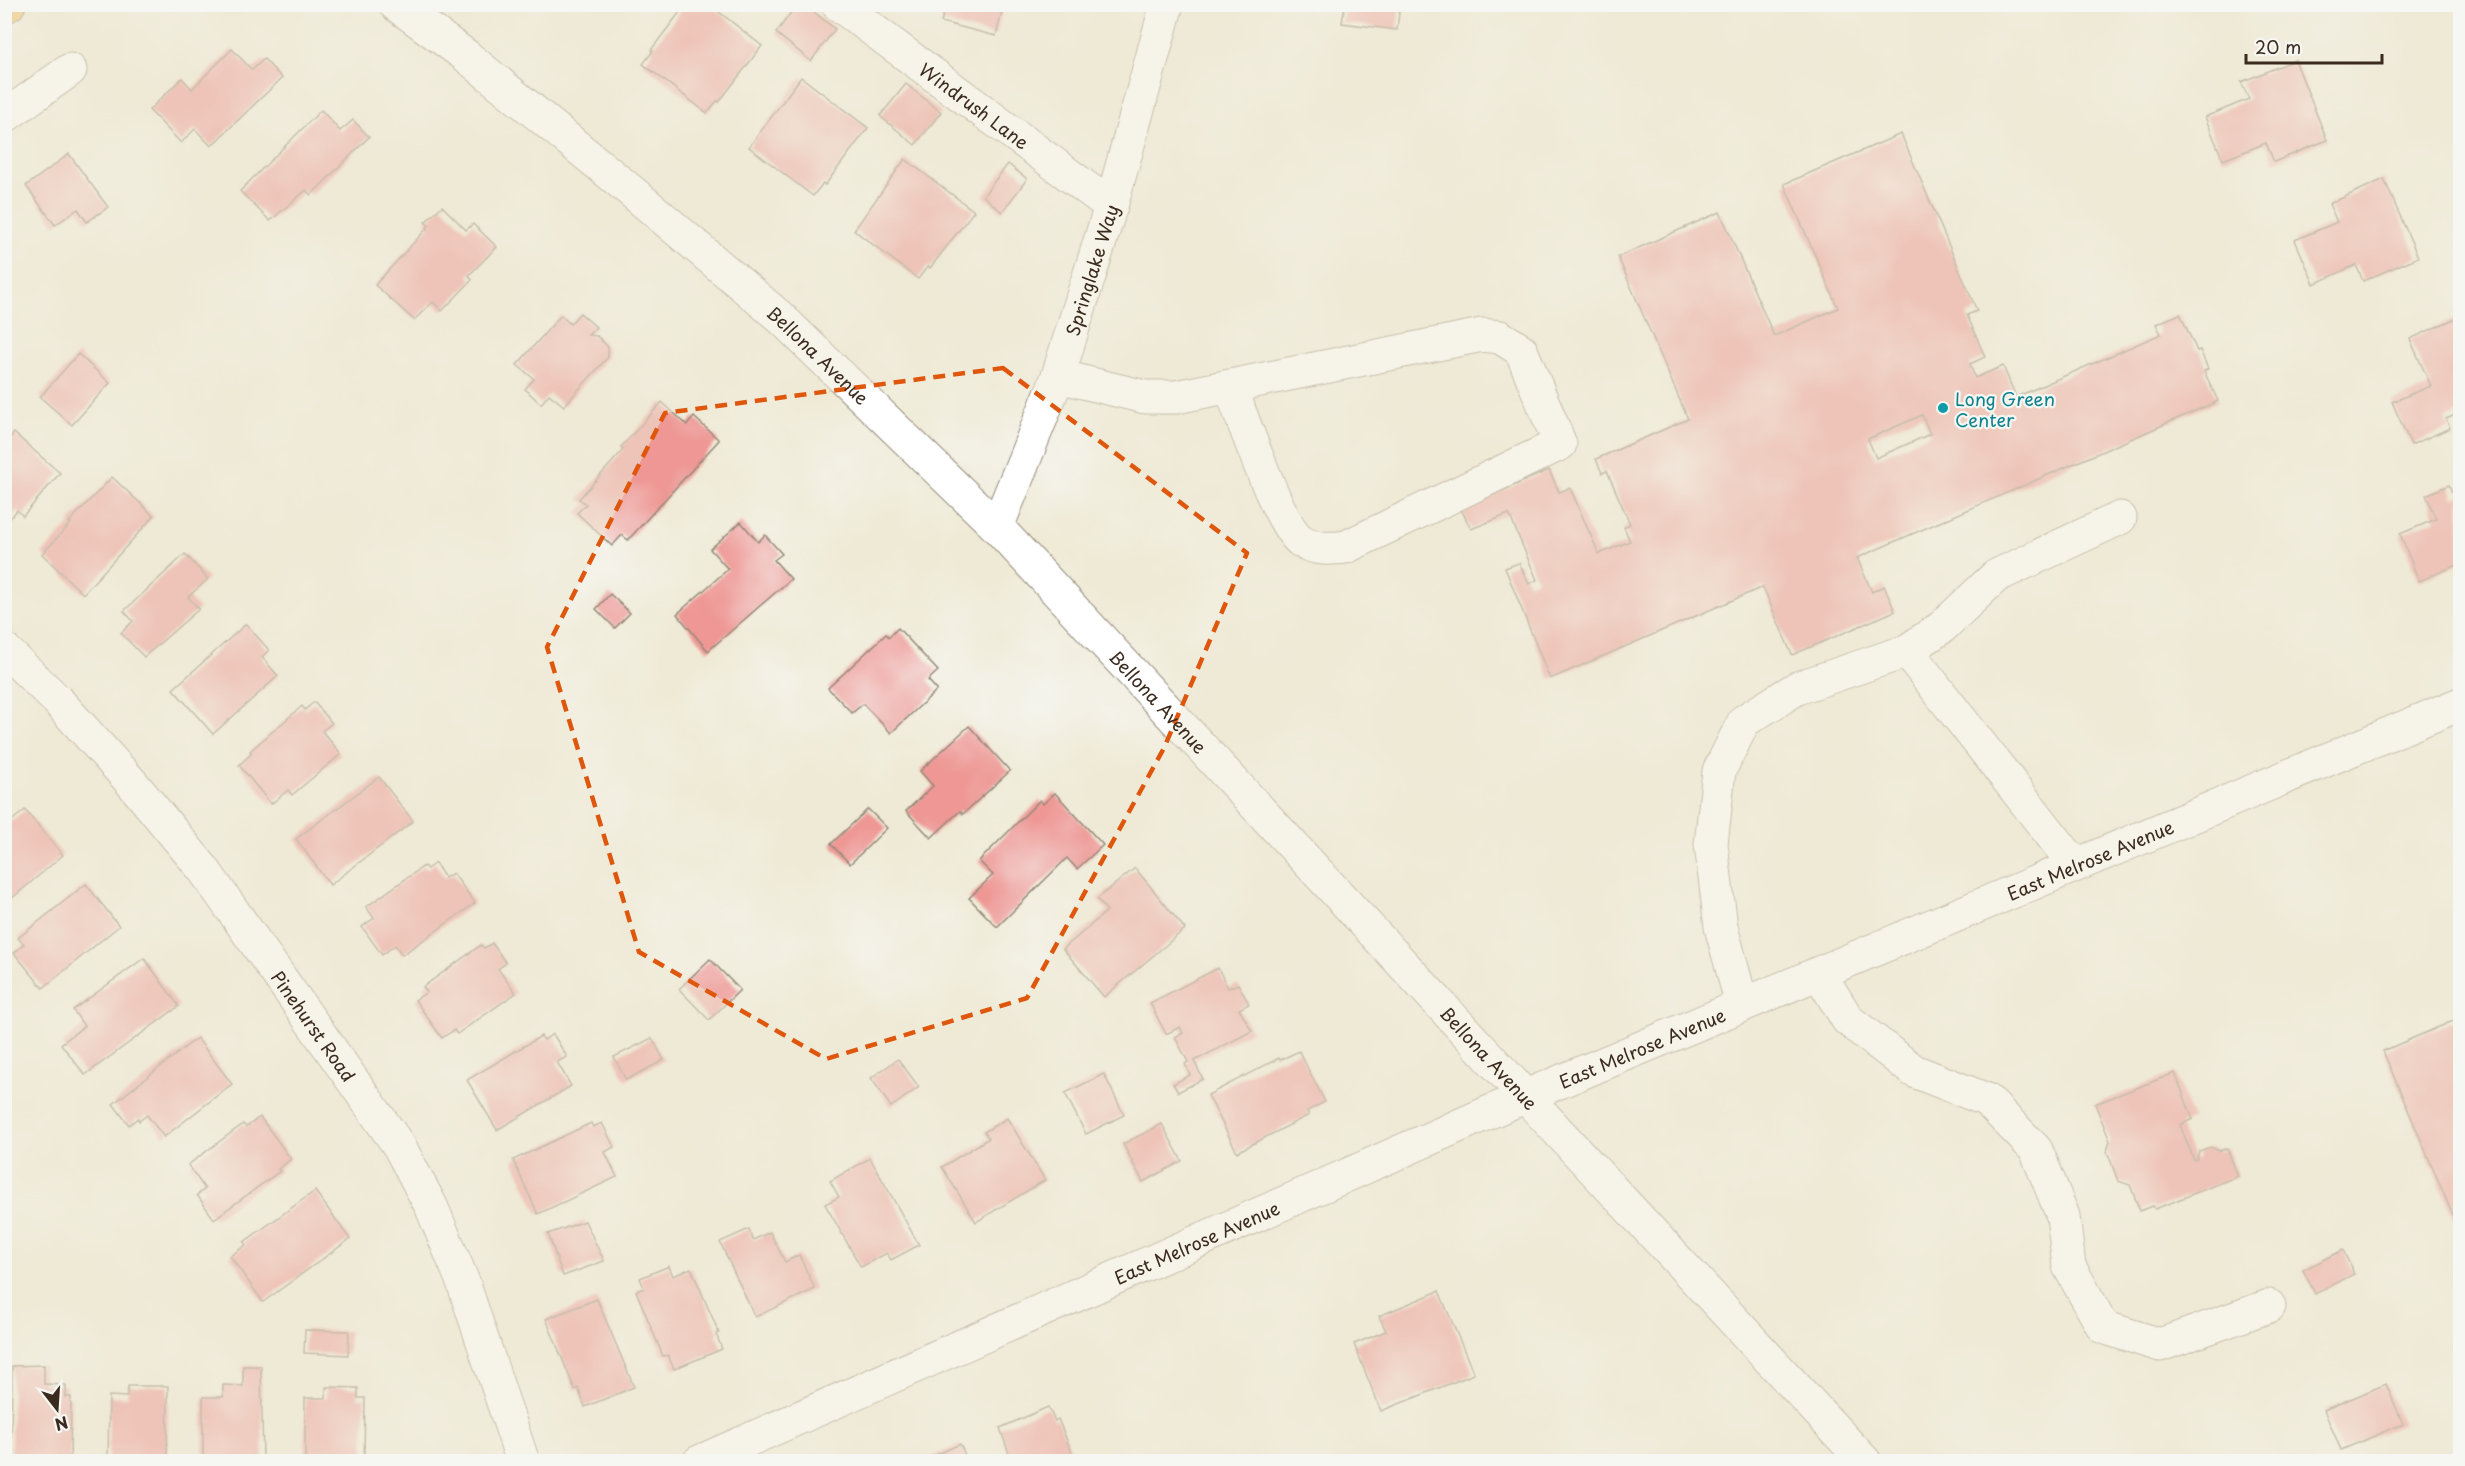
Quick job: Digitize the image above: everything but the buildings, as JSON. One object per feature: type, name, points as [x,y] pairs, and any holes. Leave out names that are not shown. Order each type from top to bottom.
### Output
[{"type":"main road","points":[[4,7],[9,4]]},
{"type":"street","name":"Bellona Avenue","points":[[395,4],[475,63],[622,183],[781,318],[997,527],[1865,1461]]},
{"type":"street","name":"Windrush Lane","points":[[838,4],[1111,206]]},
{"type":"street","name":"Springlake Way","points":[[997,527],[1058,376],[1111,206],[1167,4]]},
{"type":"street","points":[[4,117],[70,70]]},
{"type":"street","points":[[1058,376],[1145,397],[1176,397],[1482,334],[1500,337],[1521,351],[1560,444],[1346,547],[1322,550],[1300,540],[1284,521],[1230,386]]},
{"type":"street","points":[[1742,1005],[1720,927],[1711,844],[1719,771],[1744,721],[1797,688],[1907,651],[1942,627],[1996,576],[2120,518]]},
{"type":"street","name":"Pinehurst Road","points":[[4,649],[64,708],[132,783],[204,870],[399,1146],[431,1206],[463,1282],[523,1461]]},
{"type":"street","points":[[1907,651],[2075,865]]},
{"type":"street","name":"East Melrose Avenue","points":[[699,1461],[1527,1096],[2460,704]]},
{"type":"street","points":[[1819,973],[1848,1020],[1914,1071],[1987,1100],[2036,1150],[2063,1216],[2069,1266],[2103,1327],[2160,1345],[2270,1306]]},
{"type":"highlighted area","points":[[1003,368],[1247,553],[1164,748],[1027,998],[826,1059],[639,952],[547,647],[665,413]]},
{"type":"place","name":"Long Green Center","points":[[1943,408]]}]
